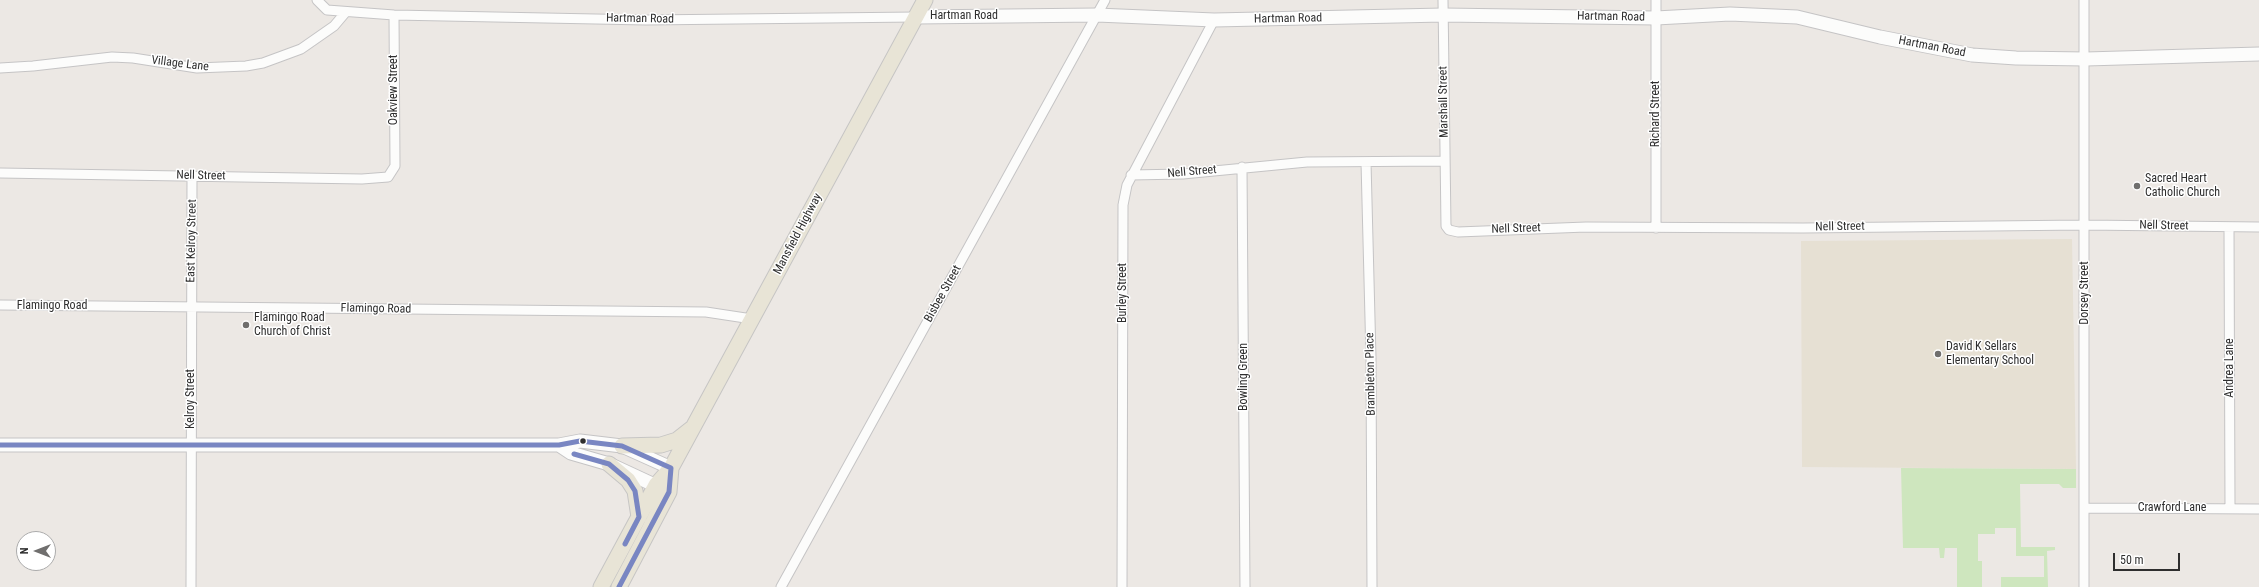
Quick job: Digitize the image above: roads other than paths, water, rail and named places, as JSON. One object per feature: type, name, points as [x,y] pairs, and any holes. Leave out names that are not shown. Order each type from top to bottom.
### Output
[{"type":"main road","name":"Mansfield Highway","points":[[619,587],[671,468],[925,0]]},
{"type":"main road","points":[[622,446],[661,445],[677,440],[693,428]]},
{"type":"main road","points":[[609,464],[628,480],[634,490],[640,516]]},
{"type":"main road","name":"Mansfield Highway","points":[[601,587],[640,516],[662,489]]},
{"type":"street","name":"Hartman Road","points":[[317,0],[327,10],[345,13],[646,20],[1097,15],[1214,20],[1443,15],[1656,18],[1730,14],[1797,17],[1880,37],[1972,55],[2016,58],[2086,59],[2259,54]]},
{"type":"street","name":"Bisbee Street","points":[[781,587],[1105,0]]},
{"type":"street","name":"Marshall Street","points":[[1443,0],[1446,204]]},
{"type":"street","name":"Richard Street","points":[[1656,0],[1656,228]]},
{"type":"street","name":"Dorsey Street","points":[[2084,0],[2086,59],[2084,225],[2084,587]]},
{"type":"street","name":"Village Lane","points":[[0,68],[112,58],[133,58],[197,68],[246,66],[263,63],[301,49],[334,26],[345,13]]},
{"type":"street","name":"Oakview Street","points":[[394,15],[395,166]]},
{"type":"street","name":"Burley Street","points":[[1122,587],[1124,205],[1127,185],[1214,20]]},
{"type":"street","name":"Nell Street","points":[[1131,175],[1183,174],[1242,167],[1307,162],[1445,161]]},
{"type":"street","name":"Brambleton Place","points":[[1366,162],[1371,366],[1372,587]]},
{"type":"street","name":"Nell Street","points":[[0,173],[378,179],[388,177],[395,166]]},
{"type":"street","name":"Bowling Green","points":[[1242,167],[1245,587]]},
{"type":"street","name":"East Kelroy Street","points":[[191,306],[192,175]]},
{"type":"street","name":"Nell Street","points":[[1446,204],[1446,226],[1449,230],[1458,232],[1586,227],[1656,228],[2084,225],[2259,227]]},
{"type":"street","name":"Andrea Lane","points":[[2229,227],[2230,509]]},
{"type":"street","name":"Flamingo Road","points":[[0,306],[191,306],[706,312],[752,319]]},
{"type":"street","name":"Kelroy Street","points":[[191,306],[191,587]]},
{"type":"street","points":[[0,445],[558,445],[580,440],[622,446],[671,468]]},
{"type":"street","points":[[558,445],[571,453],[609,464],[662,489]]},
{"type":"street","name":"Crawford Lane","points":[[2085,508],[2259,509]]},
{"type":"place","name":"Sacred Heart Catholic Church","points":[[2137,186]]},
{"type":"place","name":"Flamingo Road Church of Christ","points":[[246,325]]},
{"type":"place","name":"David K Sellars Elementary School","points":[[1938,354]]}]
